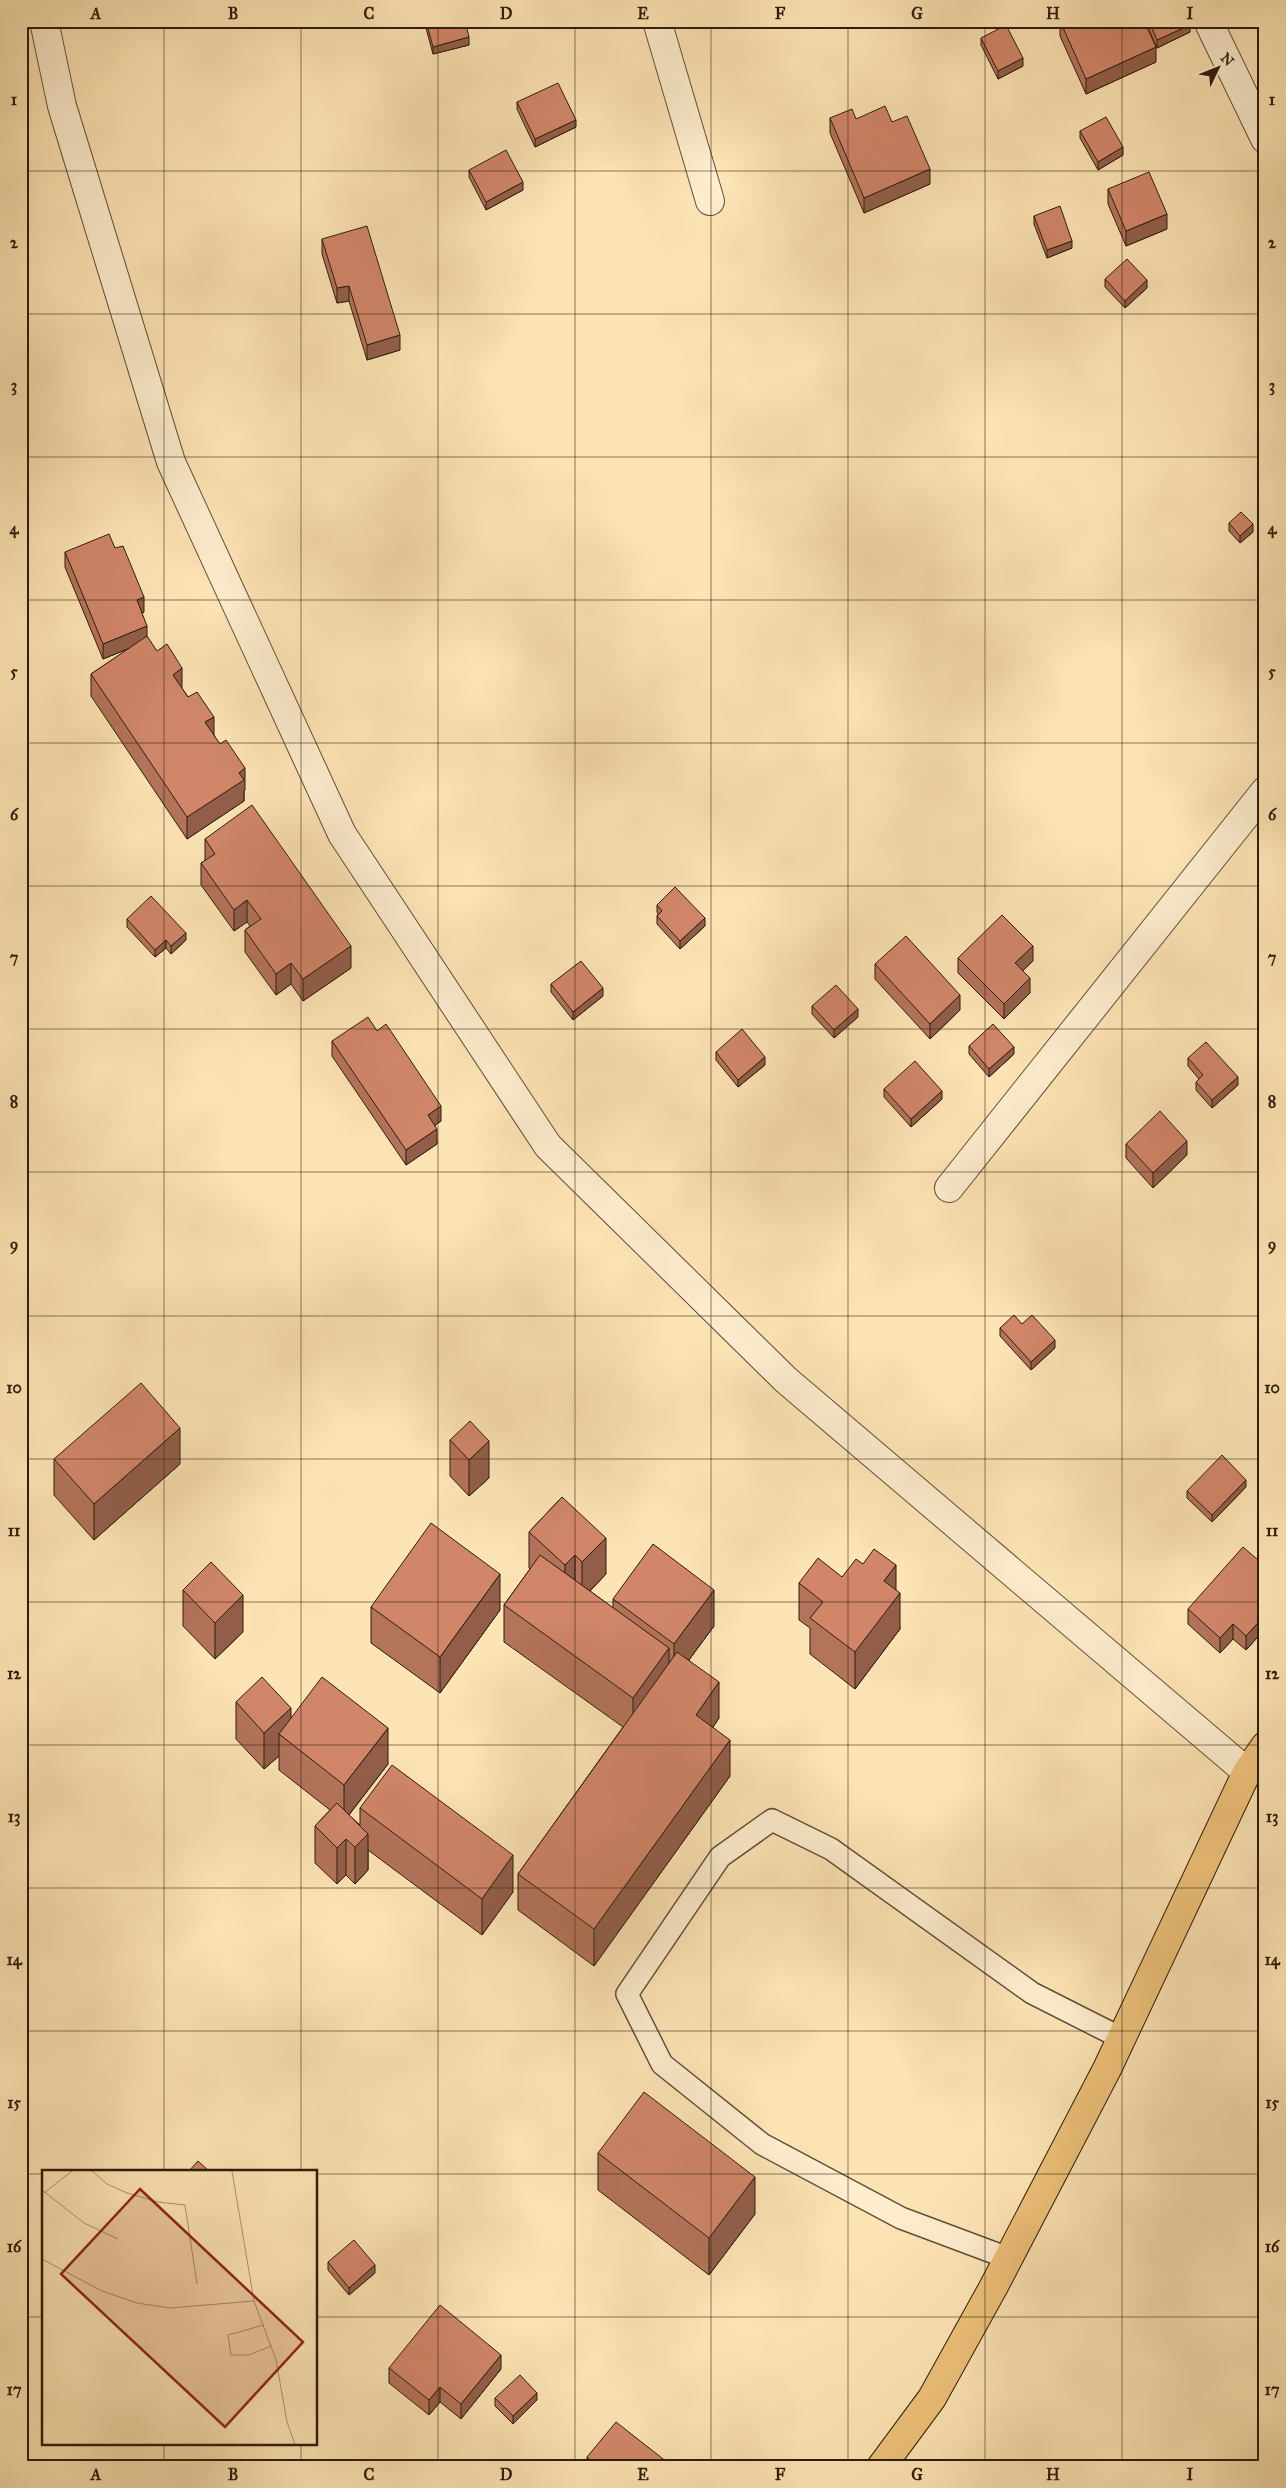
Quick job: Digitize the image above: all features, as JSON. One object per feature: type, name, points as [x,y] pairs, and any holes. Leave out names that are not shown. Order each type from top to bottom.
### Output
[{"type":"highway","points":[[880,2467],[932,2398],[1008,2258],[1121,2038],[1246,1772],[1265,1746]]},
{"type":"street","points":[[44,21],[62,106],[171,462],[342,834],[548,1146],[786,1380],[1246,1772]]},
{"type":"street","points":[[657,21],[710,200]]},
{"type":"street","points":[[1208,21],[1265,139]]},
{"type":"street","points":[[948,1188],[1265,791]]},
{"type":"lane","points":[[1008,2258],[901,2218],[762,2144],[662,2064],[627,1994],[720,1857],[772,1820],[831,1850],[1032,1993],[1121,2038]]},
{"type":"building","points":[[426,21],[465,21],[469,37],[433,47]]},
{"type":"building","points":[[1060,21],[1144,21],[1156,47],[1086,79]]},
{"type":"building","points":[[1149,21],[1188,21],[1190,25],[1157,40]]},
{"type":"building","points":[[1006,25],[1023,58],[998,71],[981,38]]},
{"type":"building","points":[[558,83],[576,120],[535,139],[517,102]]},
{"type":"building","points":[[885,106],[892,122],[907,116],[930,169],[864,198],[830,118],[852,109],[856,119]]},
{"type":"building","points":[[1106,117],[1123,147],[1098,162],[1080,131]]},
{"type":"building","points":[[506,150],[523,182],[486,202],[469,170]]},
{"type":"building","points":[[1149,172],[1167,214],[1126,231],[1108,189]]},
{"type":"building","points":[[1060,206],[1072,241],[1047,250],[1034,216]]},
{"type":"building","points":[[367,226],[400,335],[367,345],[349,286],[337,288],[322,239]]},
{"type":"building","points":[[1127,259],[1147,280],[1125,301],[1105,279]]},
{"type":"building","points":[[1265,458],[1265,467],[1261,462]]},
{"type":"building","points":[[1241,512],[1253,524],[1240,536],[1229,523]]},
{"type":"building","points":[[109,534],[115,548],[123,546],[144,597],[137,600],[147,626],[103,644],[65,552]]},
{"type":"building","points":[[1265,537],[1265,548],[1259,543]]},
{"type":"building","points":[[147,636],[157,651],[167,644],[182,668],[173,675],[188,697],[197,692],[214,717],[205,722],[220,744],[226,740],[245,768],[239,773],[244,780],[187,817],[91,674]]},
{"type":"building","points":[[252,805],[351,946],[303,979],[291,963],[276,974],[245,930],[261,919],[247,900],[234,910],[201,863],[215,854],[205,839]]},
{"type":"building","points":[[675,887],[705,918],[680,941],[657,916],[662,911],[657,905]]},
{"type":"building","points":[[151,896],[186,933],[171,946],[166,940],[155,950],[127,919]]},
{"type":"building","points":[[1002,915],[1033,946],[1015,963],[1030,978],[1004,1004],[958,958]]},
{"type":"building","points":[[906,936],[960,995],[930,1024],[875,964]]},
{"type":"building","points":[[581,961],[603,988],[573,1012],[551,984]]},
{"type":"building","points":[[836,985],[858,1009],[834,1030],[812,1006]]},
{"type":"building","points":[[368,1017],[377,1031],[386,1024],[441,1106],[428,1115],[437,1129],[406,1150],[332,1041]]},
{"type":"building","points":[[993,1024],[1014,1047],[989,1069],[969,1046]]},
{"type":"building","points":[[742,1029],[765,1057],[738,1080],[716,1052]]},
{"type":"building","points":[[1206,1042],[1238,1077],[1212,1100],[1196,1082],[1203,1075],[1188,1058]]},
{"type":"building","points":[[915,1061],[942,1091],[911,1119],[884,1089]]},
{"type":"building","points":[[1160,1111],[1187,1141],[1153,1173],[1126,1144]]},
{"type":"building","points":[[1014,1315],[1022,1324],[1032,1315],[1055,1340],[1031,1362],[1000,1328]]},
{"type":"building","points":[[141,1383],[180,1428],[94,1504],[54,1459]]},
{"type":"building","points":[[470,1421],[489,1441],[469,1460],[450,1440]]},
{"type":"building","points":[[1222,1455],[1246,1480],[1212,1515],[1187,1491]]},
{"type":"building","points":[[562,1497],[606,1538],[582,1562],[575,1555],[565,1565],[529,1532]]},
{"type":"building","points":[[431,1523],[500,1574],[440,1657],[371,1607]]},
{"type":"building","points":[[653,1544],[714,1590],[674,1644],[613,1599]]},
{"type":"building","points":[[1243,1547],[1265,1566],[1265,1615],[1246,1636],[1233,1624],[1220,1638],[1188,1609]]},
{"type":"building","points":[[874,1549],[896,1565],[884,1581],[900,1593],[855,1652],[810,1618],[823,1602],[799,1583],[818,1558],[842,1577],[856,1559],[863,1564]]},
{"type":"building","points":[[540,1555],[669,1648],[633,1698],[504,1605]]},
{"type":"building","points":[[211,1562],[243,1595],[215,1623],[183,1590]]},
{"type":"building","points":[[677,1652],[719,1682],[696,1715],[730,1740],[594,1929],[518,1874]]},
{"type":"building","points":[[262,1677],[291,1708],[264,1733],[236,1702]]},
{"type":"building","points":[[322,1677],[388,1728],[344,1785],[279,1734]]},
{"type":"building","points":[[392,1765],[513,1855],[482,1899],[360,1808]]},
{"type":"building","points":[[337,1803],[368,1834],[355,1847],[346,1839],[337,1848],[315,1826]]},
{"type":"building","points":[[644,2092],[755,2177],[709,2238],[598,2153]]},
{"type":"building","points":[[198,2161],[208,2170],[190,2170]]},
{"type":"building","points":[[354,2240],[375,2265],[349,2288],[328,2262]]},
{"type":"building","points":[[440,2305],[501,2355],[461,2404],[440,2387],[429,2400],[389,2368]]},
{"type":"building","points":[[520,2375],[537,2393],[513,2416],[495,2398]]},
{"type":"building","points":[[616,2422],[667,2462],[663,2467],[593,2467],[595,2464],[587,2457]]}]
